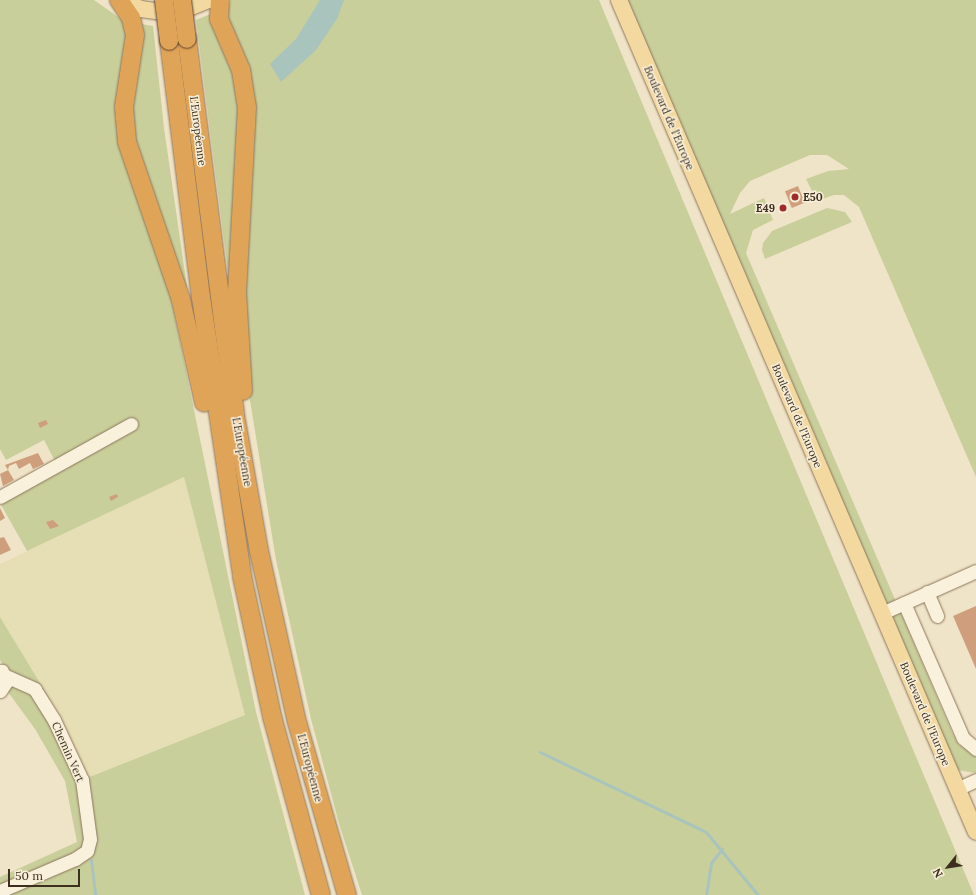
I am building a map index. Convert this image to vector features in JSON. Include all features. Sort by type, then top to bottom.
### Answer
[{"type":"highway","points":[[120,0],[131,18],[135,35],[124,107],[127,142],[184,310],[217,476],[242,576]]},
{"type":"highway","name":"L'Européenne","points":[[164,0],[201,297],[242,576],[273,720],[321,895]]},
{"type":"highway","name":"L'Européenne","points":[[182,0],[235,415],[274,620],[307,760],[347,895]]},
{"type":"highway","points":[[220,0],[219,19],[241,70],[246,100],[237,260],[238,322],[244,398],[274,620]]},
{"type":"main road","points":[[120,0],[141,9],[163,12],[186,9],[208,0]]},
{"type":"main road","name":"Boulevard de l'Europe","points":[[619,0],[976,832]]},
{"type":"street","points":[[0,497],[131,424]]},
{"type":"street","points":[[882,613],[976,571]]},
{"type":"street","points":[[927,592],[937,616]]},
{"type":"street","points":[[904,602],[963,738],[976,749]]},
{"type":"street","points":[[0,691],[6,685],[2,670]]},
{"type":"street","name":"Chemin Vert","points":[[0,891],[80,856],[89,847],[90,839],[82,780],[54,720],[35,689],[2,670]]},
{"type":"street","points":[[957,789],[976,780]]},
{"type":"shaded area","points":[[184,477],[246,715],[87,778],[48,696],[0,617],[0,564]]},
{"type":"green space","points":[[0,0],[94,0],[124,21],[153,26],[164,128],[187,287],[170,293],[256,712],[305,895],[0,895],[0,877],[77,842],[65,781],[35,729],[8,692],[11,677],[0,660],[0,617],[48,696],[87,778],[245,715],[184,477],[27,551],[0,503],[58,467],[44,440],[6,460],[0,449]]},
{"type":"green space","points":[[230,0],[599,0],[974,895],[362,895],[340,827],[311,719],[276,560],[246,376],[242,263],[253,115],[230,34],[227,13]]},
{"type":"green space","points":[[625,0],[976,0],[976,477],[859,207],[844,195],[834,195],[820,200],[815,197],[806,179],[828,171],[849,169],[827,155],[810,155],[750,181],[740,193],[730,214],[764,198],[773,220],[753,230],[746,253],[952,732],[959,745],[976,755],[976,773],[957,770]]},
{"type":"green space","points":[[213,13],[242,102],[232,303],[196,20]]},
{"type":"green space","points":[[827,208],[845,212],[852,222],[765,259],[762,250],[763,243],[772,231]]},
{"type":"water","points":[[320,0],[344,0],[337,19],[316,50],[281,82],[270,64],[296,39]]},
{"type":"building","name":"E50","points":[[798,186],[805,203],[792,208],[785,191]]},
{"type":"building","name":"E49","points":[[783,203],[786,211],[783,212],[780,204]]},
{"type":"building","points":[[46,420],[48,424],[40,428],[38,423]]},
{"type":"building","points":[[38,453],[44,464],[33,469],[30,463],[19,469],[16,463],[9,466],[8,470],[5,465]]},
{"type":"building","points":[[8,470],[14,480],[3,486],[0,474]]},
{"type":"building","points":[[117,494],[118,497],[111,501],[109,497]]},
{"type":"building","points":[[0,508],[5,518],[0,521]]},
{"type":"building","points":[[53,520],[59,526],[50,529],[46,522]]},
{"type":"building","points":[[4,537],[11,550],[0,555],[0,538]]},
{"type":"building","points":[[976,606],[976,669],[953,616]]},
{"type":"waterway","points":[[540,752],[706,832],[758,895]]},
{"type":"waterway","points":[[706,895],[711,863],[722,849]]},
{"type":"waterway","points":[[91,860],[95,895]]},
{"type":"place","name":"E50","points":[[795,197]]},
{"type":"place","name":"E49","points":[[783,208]]}]
